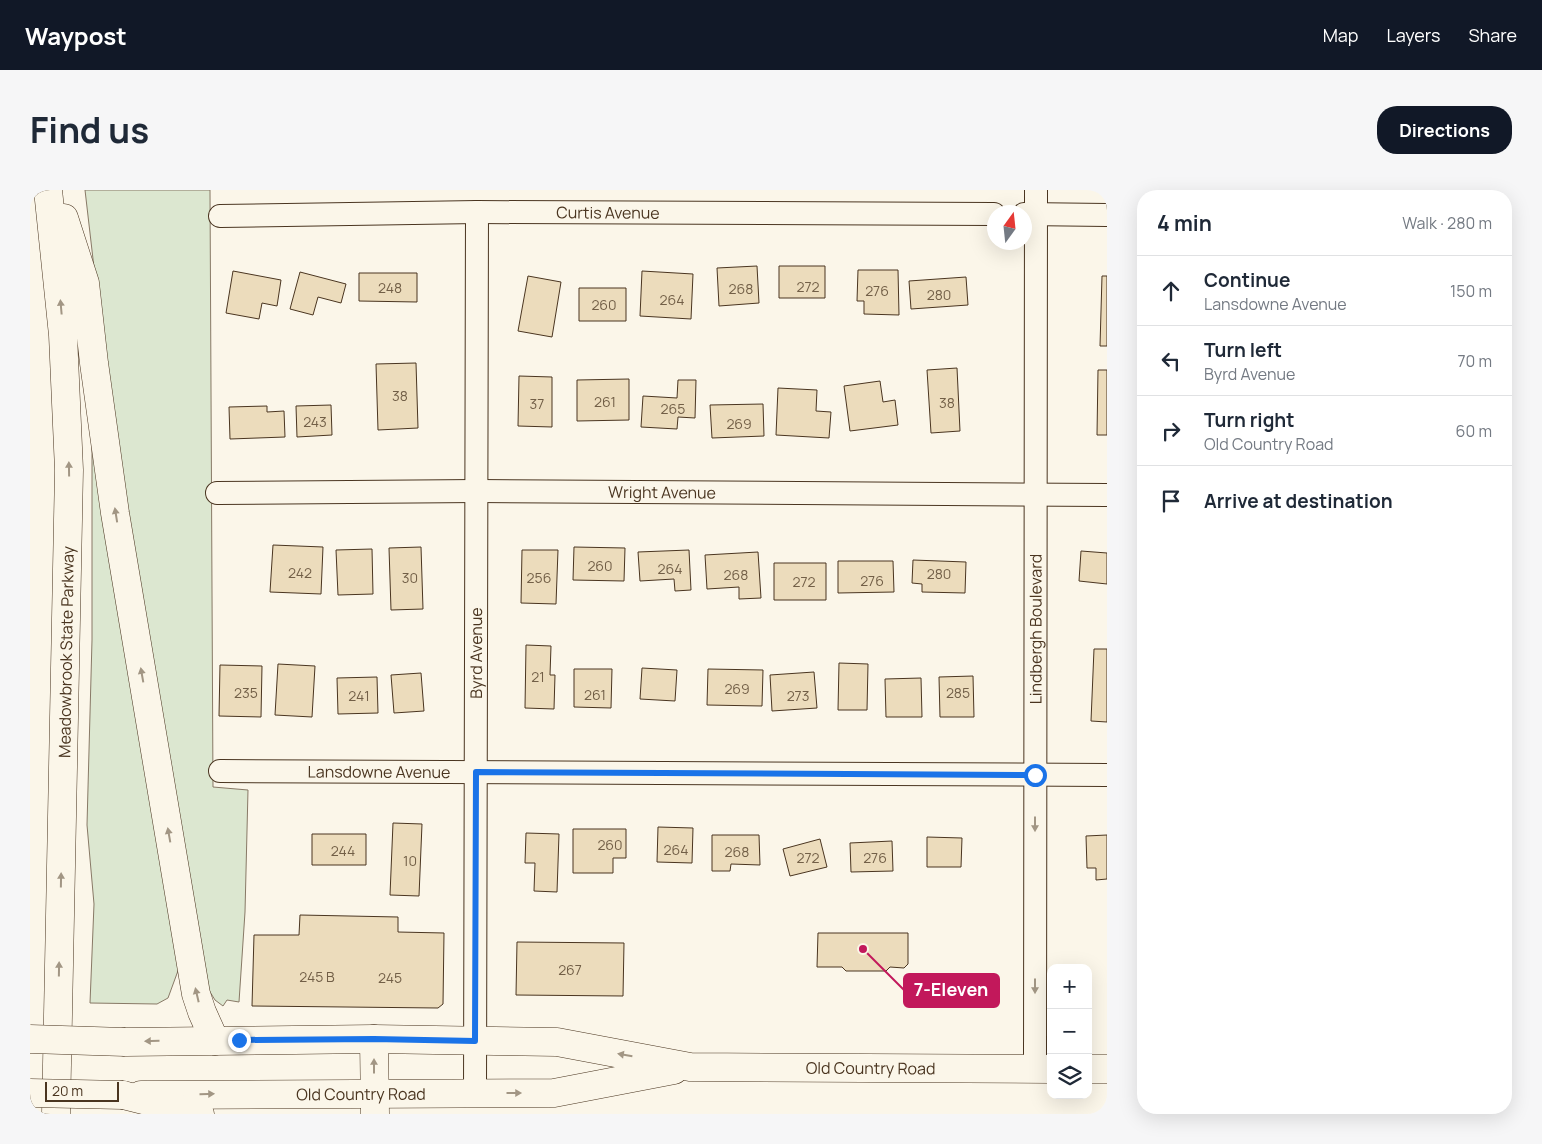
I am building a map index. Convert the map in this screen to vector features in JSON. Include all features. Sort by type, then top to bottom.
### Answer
[{"type":"main road","name":"Meadowbrook State Parkway","points":[[48,190],[62,317],[69,470],[56,1114]]},
{"type":"main road","points":[[55,190],[85,283],[115,513],[194,983],[198,1003],[214,1041]]},
{"type":"main road","name":"Old Country Road","points":[[30,1039],[124,1042],[374,1039],[557,1042],[690,1067],[1043,1068]]},
{"type":"main road","points":[[374,1039],[375,1103]]},
{"type":"main road","name":"Old Country Road","points":[[30,1094],[375,1103],[475,1093],[554,1093],[690,1067]]},
{"type":"main road","points":[[1092,1068],[1107,1068]]},
{"type":"main road","points":[[123,1095],[200,1114]]},
{"type":"street","name":"Lindbergh Boulevard","points":[[1032,206],[1036,190]]},
{"type":"street","name":"Curtis Avenue","points":[[220,216],[477,212],[987,214]]},
{"type":"street","name":"Byrd Avenue","points":[[475,1093],[477,212]]},
{"type":"street","points":[[1032,214],[1107,215]]},
{"type":"street","name":"Lindbergh Boulevard","points":[[1031,250],[1036,494],[1035,775],[1043,1068]]},
{"type":"street","name":"Wright Avenue","points":[[217,493],[477,491],[1107,495]]},
{"type":"street","name":"Lansdowne Avenue","points":[[220,771],[1107,775]]},
{"type":"green space","points":[[85,190],[210,190],[213,787],[248,790],[245,912],[239,1002],[227,1000],[223,1006],[215,1000],[207,987],[140,592],[106,371]]},
{"type":"green space","points":[[92,410],[179,968],[168,998],[157,1004],[90,1003],[94,904],[87,825],[92,640]]},
{"type":"building","points":[[757,266],[759,303],[719,306],[717,268]]},
{"type":"building","points":[[779,266],[825,266],[825,298],[779,298]]},
{"type":"building","points":[[858,270],[898,270],[899,315],[864,314],[864,301],[857,301]]},
{"type":"building","points":[[233,271],[281,280],[277,306],[262,303],[259,319],[226,313]]},
{"type":"building","points":[[642,271],[693,274],[691,319],[640,316]]},
{"type":"building","points":[[300,272],[346,284],[341,303],[318,297],[313,315],[290,309]]},
{"type":"building","points":[[359,273],[417,273],[417,302],[359,301]]},
{"type":"building","points":[[528,276],[561,282],[552,337],[518,331]]},
{"type":"building","points":[[1102,276],[1107,276],[1107,346],[1100,346]]},
{"type":"building","points":[[966,277],[968,305],[911,309],[909,281]]},
{"type":"building","points":[[579,288],[626,288],[626,321],[579,321]]},
{"type":"building","points":[[416,363],[418,428],[378,430],[376,364]]},
{"type":"building","points":[[957,368],[960,431],[931,433],[927,370]]},
{"type":"building","points":[[1098,370],[1107,370],[1107,435],[1097,435]]},
{"type":"building","points":[[519,376],[552,377],[552,427],[518,426]]},
{"type":"building","points":[[629,379],[629,420],[577,421],[577,380]]},
{"type":"building","points":[[678,380],[696,380],[695,418],[678,417],[677,429],[641,427],[643,396],[677,398]]},
{"type":"building","points":[[880,381],[883,402],[895,400],[898,425],[850,431],[844,386]]},
{"type":"building","points":[[778,388],[817,390],[816,411],[831,412],[829,438],[776,435]]},
{"type":"building","points":[[763,404],[764,436],[712,438],[710,405]]},
{"type":"building","points":[[331,405],[332,435],[297,437],[296,406]]},
{"type":"building","points":[[267,406],[267,412],[284,411],[285,437],[230,439],[229,407]]},
{"type":"building","points":[[273,545],[323,547],[321,594],[270,592]]},
{"type":"building","points":[[421,547],[423,609],[391,610],[389,548]]},
{"type":"building","points":[[574,547],[625,548],[624,581],[573,580]]},
{"type":"building","points":[[372,549],[373,594],[338,595],[336,550]]},
{"type":"building","points":[[522,550],[558,550],[556,604],[521,603]]},
{"type":"building","points":[[689,550],[691,590],[675,591],[674,579],[640,581],[638,552]]},
{"type":"building","points":[[1081,551],[1107,553],[1107,584],[1079,581]]},
{"type":"building","points":[[758,552],[761,598],[739,599],[739,587],[707,589],[705,555]]},
{"type":"building","points":[[913,560],[966,562],[965,593],[922,592],[922,584],[912,583]]},
{"type":"building","points":[[838,561],[893,561],[894,592],[838,593]]},
{"type":"building","points":[[774,563],[826,563],[826,600],[774,600]]},
{"type":"building","points":[[526,645],[551,646],[550,675],[555,675],[554,709],[525,708]]},
{"type":"building","points":[[1094,649],[1107,649],[1107,722],[1091,721]]},
{"type":"building","points":[[839,663],[868,664],[867,710],[838,710]]},
{"type":"building","points":[[278,664],[315,666],[312,717],[275,715]]},
{"type":"building","points":[[220,665],[262,666],[261,717],[219,716]]},
{"type":"building","points":[[642,668],[677,670],[675,701],[640,699]]},
{"type":"building","points":[[574,669],[612,669],[611,708],[574,707]]},
{"type":"building","points":[[708,669],[763,670],[762,706],[707,705]]},
{"type":"building","points":[[814,672],[817,708],[772,711],[770,675]]},
{"type":"building","points":[[421,673],[424,711],[394,713],[391,675]]},
{"type":"building","points":[[973,676],[974,717],[940,717],[939,677]]},
{"type":"building","points":[[377,677],[378,713],[338,714],[337,678]]},
{"type":"building","points":[[921,678],[922,717],[886,717],[885,679]]},
{"type":"building","points":[[393,823],[422,824],[419,896],[390,895]]},
{"type":"building","points":[[658,827],[693,828],[692,863],[657,862]]},
{"type":"building","points":[[573,829],[626,829],[626,858],[613,858],[613,873],[573,873]]},
{"type":"building","points":[[526,833],[559,834],[557,892],[534,891],[535,863],[525,863]]},
{"type":"building","points":[[312,834],[366,834],[366,865],[312,865]]},
{"type":"building","points":[[712,835],[759,835],[760,865],[731,864],[730,871],[712,871]]},
{"type":"building","points":[[1107,835],[1107,879],[1096,880],[1096,868],[1087,868],[1086,836]]},
{"type":"building","points":[[927,837],[962,838],[961,867],[927,867]]},
{"type":"building","points":[[820,839],[827,867],[790,876],[783,849]]},
{"type":"building","points":[[892,841],[893,871],[851,872],[850,843]]},
{"type":"building","points":[[300,915],[398,917],[398,932],[444,933],[443,1004],[438,1008],[252,1006],[254,935],[299,935]]},
{"type":"building","points":[[818,933],[908,933],[908,964],[904,968],[890,967],[886,971],[846,971],[842,967],[817,967]]},
{"type":"building","points":[[517,942],[624,943],[623,996],[516,995]]},
{"type":"place","name":"7-Eleven","points":[[863,949]]},
{"type":"route","points":[[239,1040],[374,1039],[475,1041],[476,772],[1035,775]]}]
